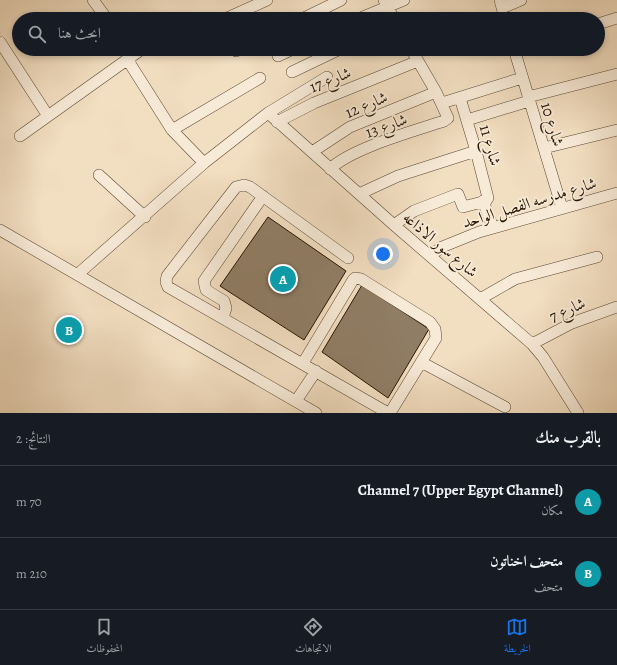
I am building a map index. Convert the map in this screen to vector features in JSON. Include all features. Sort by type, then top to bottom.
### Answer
[{"type":"street","points":[[93,0],[102,12]]},
{"type":"street","points":[[240,12],[267,0]]},
{"type":"street","points":[[316,12],[341,0]]},
{"type":"street","points":[[370,12],[385,3],[404,0]]},
{"type":"street","points":[[502,9],[521,0]]},
{"type":"street","points":[[385,3],[390,12]]},
{"type":"street","points":[[605,22],[617,18]]},
{"type":"street","points":[[0,42],[48,116]]},
{"type":"street","points":[[20,136],[128,56]]},
{"type":"street","points":[[134,56],[172,130],[204,163]]},
{"type":"street","points":[[292,72],[325,56]]},
{"type":"street","points":[[415,56],[444,108],[460,98],[522,78]]},
{"type":"street","name":"شارع 10","points":[[516,56],[562,208]]},
{"type":"street","name":"شارع 17","points":[[277,122],[314,103],[418,61]]},
{"type":"street","points":[[467,120],[529,99],[617,74]]},
{"type":"street","points":[[78,274],[145,217],[204,163],[268,112],[327,77]]},
{"type":"street","points":[[172,130],[260,78]]},
{"type":"street","name":"شارع 12","points":[[312,152],[350,127],[436,92]]},
{"type":"street","name":"شارع 11","points":[[460,98],[488,196],[484,201],[493,228]]},
{"type":"street","name":"شارع 13","points":[[330,169],[340,161],[373,146],[444,121],[448,118],[444,108]]},
{"type":"street","name":"شارع سور الاذاعه","points":[[268,112],[277,122],[330,169],[532,344],[543,357],[578,413]]},
{"type":"street","points":[[544,148],[617,130]]},
{"type":"street","points":[[359,194],[398,176],[476,151]]},
{"type":"street","points":[[99,175],[145,217]]},
{"type":"street","points":[[303,363],[355,278],[361,279],[433,325],[436,338],[389,413],[168,287],[166,278],[236,187],[247,186],[263,196],[348,258]]},
{"type":"street","name":"شارع مدرسه الفصل الواحد","points":[[430,255],[458,240],[493,228],[617,193]]},
{"type":"street","points":[[394,225],[414,211],[458,194],[463,207],[484,201]]},
{"type":"street","points":[[223,318],[226,308],[224,301],[206,290],[204,281],[263,196]]},
{"type":"street","points":[[0,230],[316,413]]},
{"type":"street","points":[[480,299],[515,279],[597,257]]},
{"type":"street","name":"شارع 7","points":[[532,344],[572,323],[617,307]]},
{"type":"street","points":[[421,362],[505,407]]},
{"type":"street","points":[[296,401],[316,371]]},
{"type":"building","points":[[268,217],[346,271],[304,340],[220,286]]},
{"type":"building","points":[[362,285],[429,329],[388,398],[322,352]]},
{"type":"place","name":"Channel 7 (Upper Egypt Channel)","points":[[283,279]]},
{"type":"place","name":"متحف اخناتون","points":[[69,330]]}]
